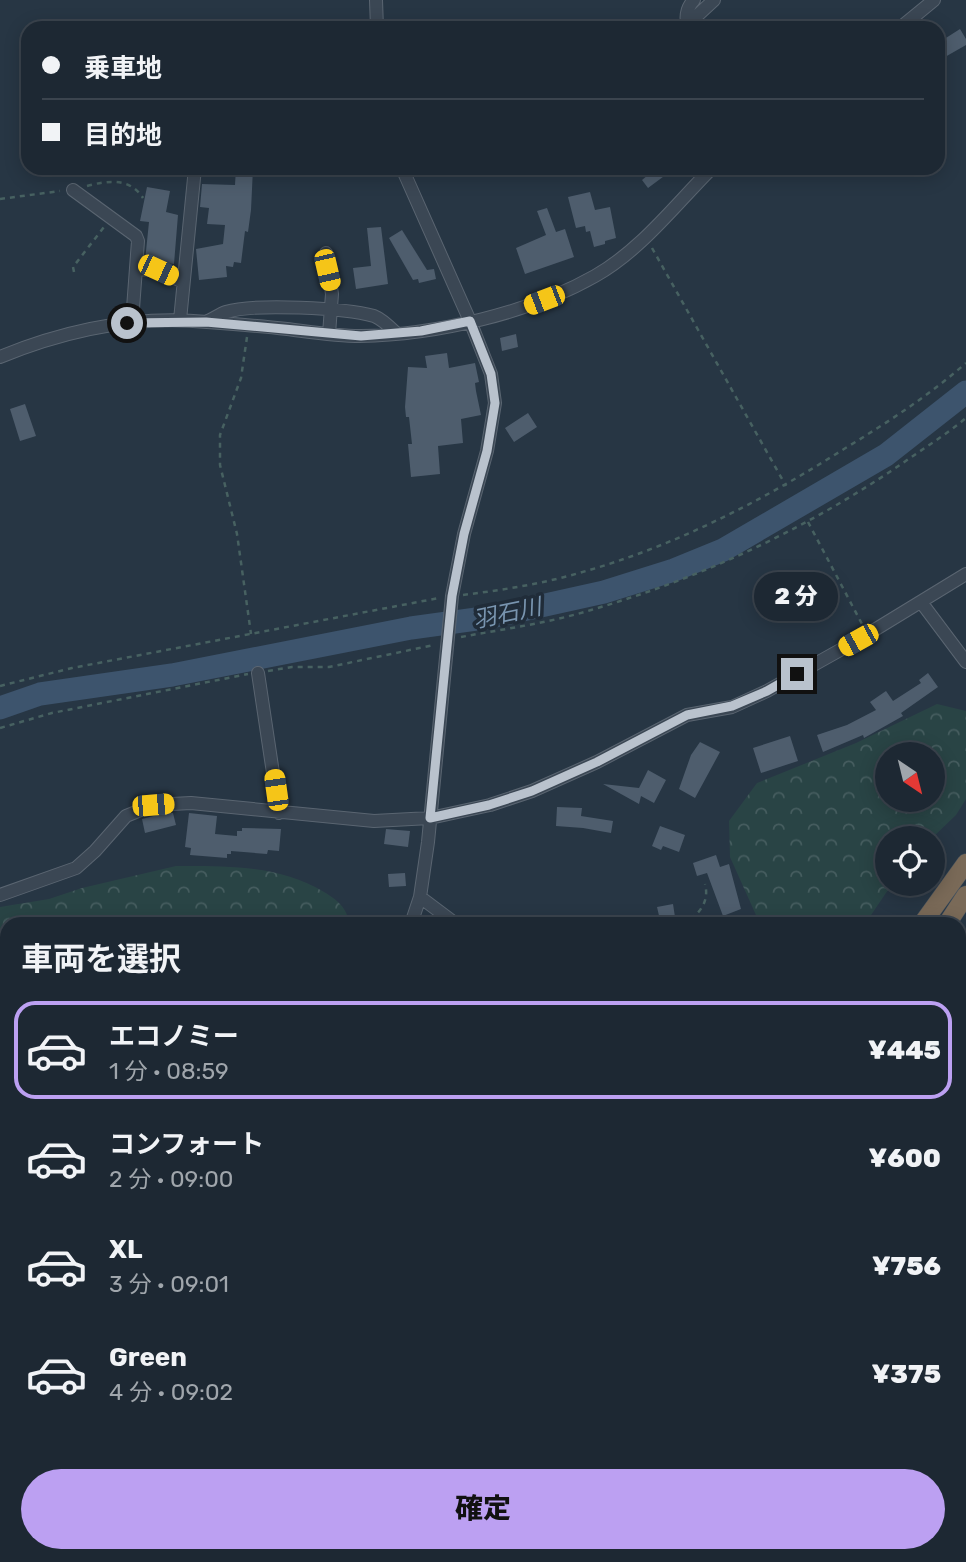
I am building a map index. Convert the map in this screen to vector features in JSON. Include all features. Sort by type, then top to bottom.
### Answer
[{"type":"highway","points":[[927,917],[966,863]]},
{"type":"highway","points":[[952,917],[966,895]]},
{"type":"street","points":[[376,0],[377,21]]},
{"type":"street","points":[[688,21],[688,5],[694,0]]},
{"type":"street","points":[[693,21],[714,0]]},
{"type":"street","points":[[907,21],[925,3]]},
{"type":"street","points":[[180,320],[194,175]]},
{"type":"street","points":[[405,175],[491,374],[495,403],[487,451],[464,534],[452,598],[430,818],[420,897],[413,917]]},
{"type":"street","points":[[0,357],[74,332],[132,322],[180,320],[361,336],[421,331],[493,316],[557,295],[597,274],[645,236],[705,175]]},
{"type":"street","points":[[73,190],[136,236],[138,241],[132,322]]},
{"type":"street","points":[[326,253],[332,294],[329,334]]},
{"type":"street","points":[[136,269],[158,270],[183,282]]},
{"type":"street","points":[[206,322],[226,312],[247,309],[331,310],[377,317],[396,333]]},
{"type":"street","points":[[0,895],[76,868],[126,816],[153,805],[191,803],[374,821],[430,818],[489,805],[532,791],[597,762],[687,715],[732,706],[767,691],[966,575]]},
{"type":"street","points":[[921,602],[966,663]]},
{"type":"street","points":[[258,673],[279,813]]},
{"type":"street","points":[[420,897],[447,917]]},
{"type":"path","points":[[74,272],[73,267],[111,218]]},
{"type":"path","points":[[645,236],[786,486]]},
{"type":"path","points":[[249,327],[241,378],[220,435],[220,465],[237,534],[251,635]]},
{"type":"path","points":[[0,686],[72,668],[579,573],[670,541],[786,486],[893,420],[926,397],[966,363]]},
{"type":"path","points":[[0,728],[52,713],[240,675],[292,667],[329,667],[541,622],[630,598],[725,562],[808,522],[887,475],[966,418]]},
{"type":"path","points":[[808,522],[868,634]]},
{"type":"path","points":[[693,917],[700,913],[705,897],[705,884]]},
{"type":"green space","points":[[937,704],[966,711],[966,799],[956,815],[945,826],[875,826],[875,896],[884,896],[870,917],[757,917],[730,857],[729,821],[757,783],[856,743]]},
{"type":"green space","points":[[176,866],[252,869],[307,883],[333,898],[348,917],[0,917],[0,907],[49,899],[82,888]]},
{"type":"building","points":[[960,29],[966,39],[966,45],[945,57],[945,39]]},
{"type":"building","points":[[236,175],[253,175],[251,210],[241,263],[234,262],[233,267],[226,266],[227,277],[199,280],[196,249],[223,244],[225,225],[207,224],[209,208],[200,207],[202,184],[235,185]]},
{"type":"building","points":[[648,175],[666,175],[648,188],[642,180]]},
{"type":"building","points":[[147,187],[170,191],[166,212],[178,215],[174,264],[145,261],[149,222],[140,221]]},
{"type":"building","points":[[590,192],[595,210],[610,207],[616,238],[594,247],[590,231],[586,232],[585,226],[576,228],[568,197]]},
{"type":"building","points":[[547,208],[556,232],[565,229],[574,257],[525,274],[516,248],[546,235],[537,211]]},
{"type":"building","points":[[381,227],[388,284],[356,289],[353,268],[371,266],[367,228]]},
{"type":"building","points":[[402,230],[427,270],[434,269],[436,279],[419,283],[418,279],[413,280],[389,238]]},
{"type":"building","points":[[516,334],[518,347],[502,351],[500,338]]},
{"type":"building","points":[[447,353],[449,368],[475,363],[479,382],[475,383],[481,415],[461,419],[463,443],[438,446],[440,474],[411,477],[408,444],[412,444],[405,407],[408,367],[427,368],[425,356]]},
{"type":"building","points":[[25,404],[36,436],[20,441],[10,409]]},
{"type":"building","points":[[528,413],[537,427],[514,442],[505,428]]},
{"type":"building","points":[[928,673],[938,687],[901,713],[903,716],[864,738],[863,735],[823,752],[817,735],[847,725],[876,710],[870,702],[886,691],[893,701],[921,683],[919,680]]},
{"type":"building","points":[[790,736],[798,761],[761,773],[753,748]]},
{"type":"building","points":[[700,742],[720,752],[695,798],[679,789],[691,755]]},
{"type":"building","points":[[648,770],[666,780],[654,803],[641,796],[639,804],[603,784],[639,788]]},
{"type":"building","points":[[557,807],[582,808],[581,816],[613,821],[611,833],[556,826]]},
{"type":"building","points":[[173,813],[176,825],[145,833],[142,819]]},
{"type":"building","points":[[189,813],[217,816],[215,834],[237,836],[237,831],[242,831],[242,828],[281,829],[279,851],[268,850],[267,854],[231,851],[227,858],[190,855],[191,848],[185,847]]},
{"type":"building","points":[[660,826],[685,835],[679,852],[663,846],[661,850],[652,846]]},
{"type":"building","points":[[386,829],[410,831],[408,847],[384,844]]},
{"type":"building","points":[[716,855],[720,867],[729,864],[741,909],[723,916],[707,873],[697,876],[693,863]]},
{"type":"building","points":[[405,873],[406,886],[389,887],[388,874]]},
{"type":"building","points":[[673,904],[675,917],[659,917],[657,907]]},
{"type":"waterway","name":"羽石川","points":[[0,708],[40,694],[172,675],[411,628],[491,617],[604,592],[674,570],[723,550],[886,455],[966,392]]},
{"type":"route","points":[[127,323],[180,320],[361,336],[421,331],[470,321],[491,374],[495,403],[487,451],[464,534],[452,596],[430,818],[489,805],[532,791],[638,742],[687,715],[732,706],[797,674]]}]
